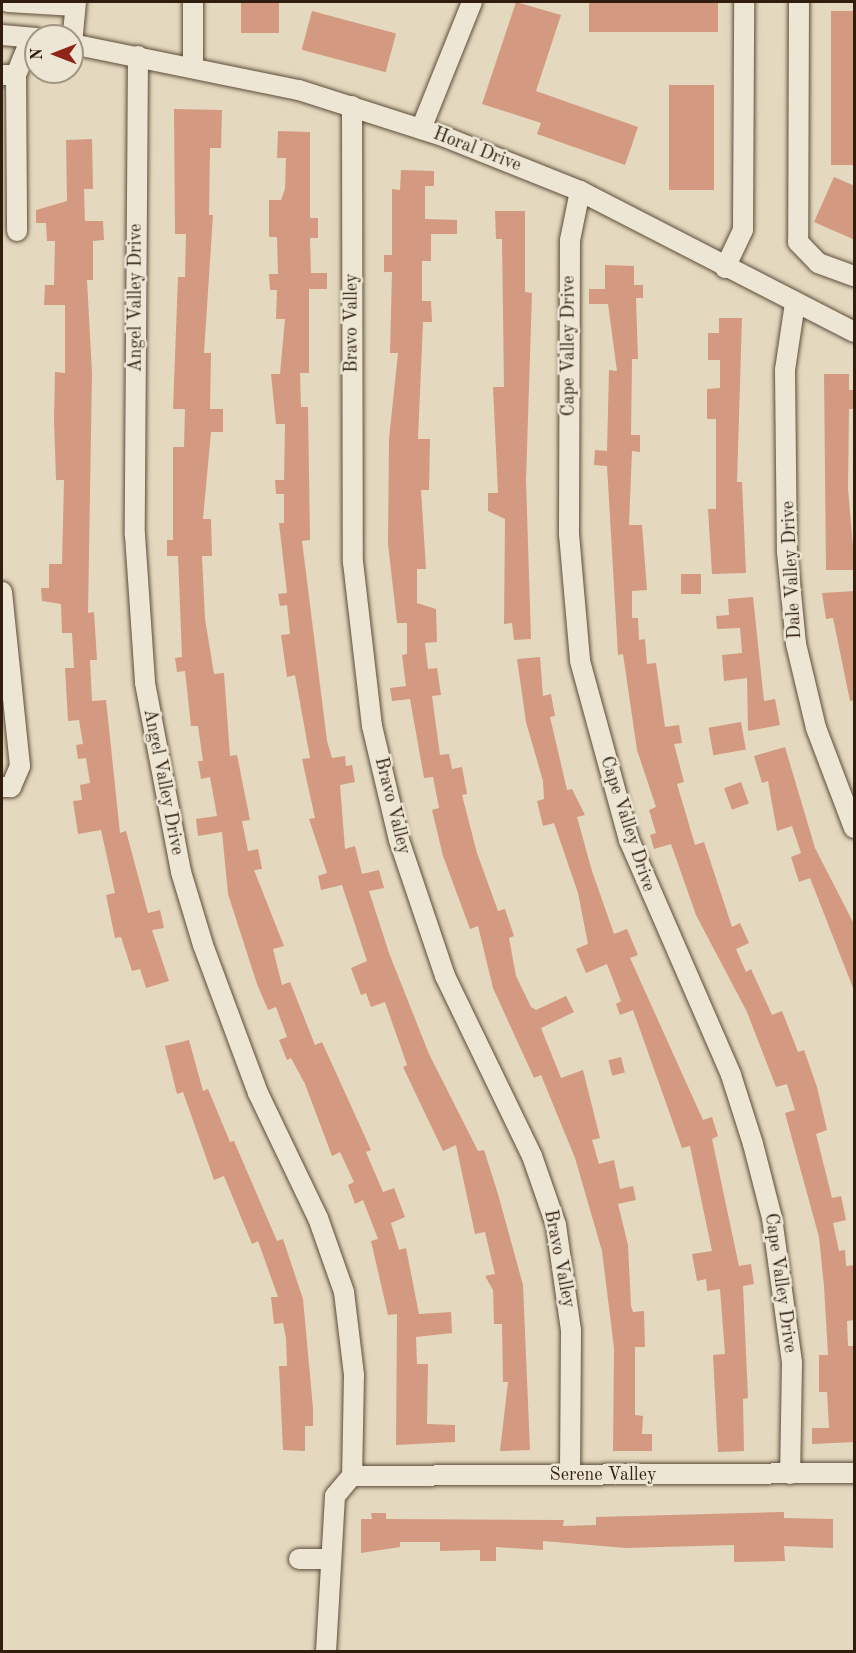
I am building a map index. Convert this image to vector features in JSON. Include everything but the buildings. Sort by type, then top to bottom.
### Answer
[{"type":"street","points":[[10,2],[75,4],[74,24]]},
{"type":"street","points":[[193,2],[193,67]]},
{"type":"street","points":[[421,129],[472,2]]},
{"type":"street","points":[[725,268],[742,230],[744,2]]},
{"type":"street","points":[[799,2],[798,242],[818,262],[855,276]]},
{"type":"street","points":[[2,35],[24,37]]},
{"type":"street","name":"Horal Drive","points":[[84,46],[193,67],[352,106],[421,129],[580,191],[725,268],[855,332]]},
{"type":"street","points":[[17,231],[9,75],[24,52]]},
{"type":"street","name":"Angel Valley Drive","points":[[138,56],[135,535],[145,683],[181,872],[203,945],[258,1093],[318,1218],[344,1292],[354,1375],[352,1476]]},
{"type":"street","name":"Bravo Valley","points":[[352,106],[353,541],[368,703],[399,840],[445,976],[532,1156],[556,1225],[571,1330],[570,1475]]},
{"type":"street","name":"Cape Valley Drive","points":[[580,191],[570,240],[569,534],[580,661],[628,840],[731,1075],[753,1144],[772,1218],[792,1363],[790,1474]]},
{"type":"street","name":"Dale Valley Drive","points":[[795,303],[785,370],[787,552],[796,644],[816,728],[855,828]]},
{"type":"street","points":[[2,592],[20,766],[11,788],[2,787]]},
{"type":"street","name":"Serene Valley","points":[[352,1476],[855,1473]]},
{"type":"street","points":[[326,1652],[335,1496],[352,1476]]},
{"type":"street","points":[[299,1559],[330,1559]]}]
